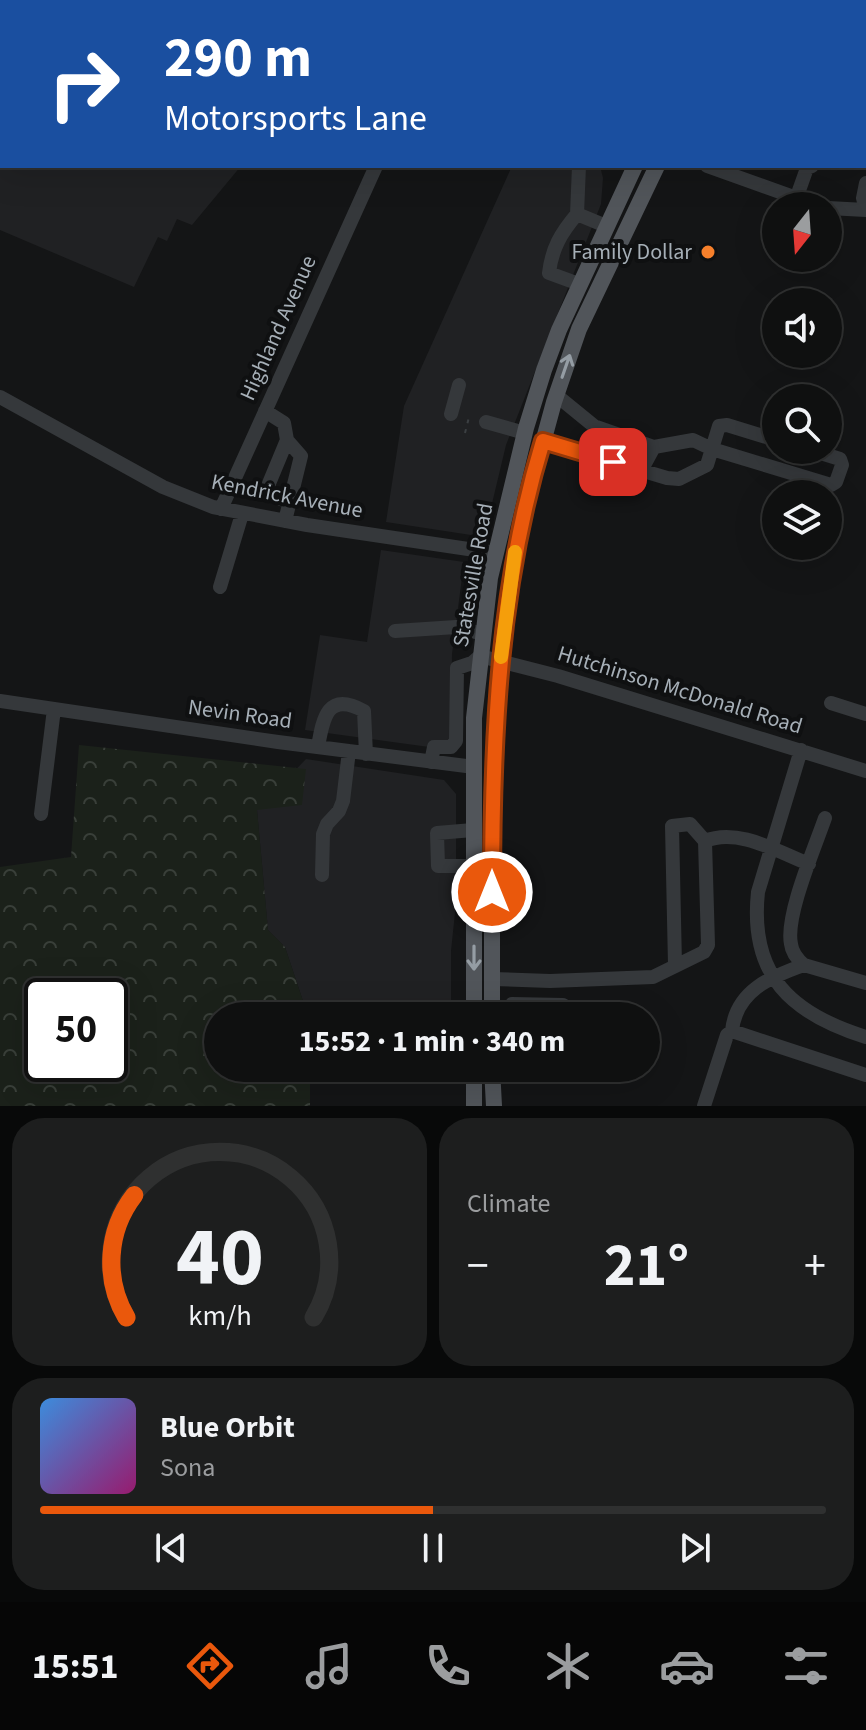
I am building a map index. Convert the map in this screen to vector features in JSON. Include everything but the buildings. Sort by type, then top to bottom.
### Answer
[{"type":"main road","name":"Statesville Road","points":[[474,1002],[474,725],[480,656],[495,553],[525,433],[559,330],[634,168]]},
{"type":"main road","name":"Statesville Road","points":[[497,1002],[492,979],[492,788],[496,702],[518,534],[556,395],[579,329],[656,168]]},
{"type":"main road","points":[[474,1082],[474,1106]]},
{"type":"main road","points":[[493,1082],[494,1106]]},
{"type":"street","name":"Highland Avenue","points":[[221,509],[375,168]]},
{"type":"street","points":[[579,168],[577,214],[561,232],[551,252],[549,273],[579,284]]},
{"type":"street","points":[[712,168],[777,192]]},
{"type":"street","points":[[798,192],[807,168]]},
{"type":"street","points":[[842,209],[866,210],[863,198],[866,183]]},
{"type":"street","points":[[577,214],[606,226]]},
{"type":"street","points":[[451,414],[459,385]]},
{"type":"street","points":[[556,395],[594,426],[654,447],[693,440],[712,449],[831,485],[836,482],[842,464]]},
{"type":"street","name":"Kendrick Avenue","points":[[0,397],[163,487],[221,509],[495,553]]},
{"type":"street","points":[[265,411],[284,423],[287,440],[301,456],[285,521]]},
{"type":"street","points":[[486,422],[525,433]]},
{"type":"street","points":[[543,441],[641,471],[679,479],[707,465],[719,426],[727,425],[762,436]]},
{"type":"street","points":[[287,440],[265,493],[289,502]]},
{"type":"street","points":[[641,471],[654,447]]},
{"type":"street","points":[[220,587],[242,514]]},
{"type":"street","points":[[395,631],[456,627],[483,634]]},
{"type":"street","points":[[431,762],[434,747],[454,745],[457,738],[457,668],[472,663],[480,656]]},
{"type":"street","name":"Hutchinson McDonald Road","points":[[480,656],[866,771]]},
{"type":"street","name":"Nevin Road","points":[[0,701],[474,767]]},
{"type":"street","points":[[831,703],[866,714]]},
{"type":"street","points":[[318,747],[322,722],[331,707],[353,705],[364,711],[366,754]]},
{"type":"street","points":[[41,814],[54,709]]},
{"type":"street","points":[[457,725],[474,725]]},
{"type":"street","points":[[801,750],[758,892],[759,938],[774,976],[792,1000],[813,1016],[866,1037]]},
{"type":"street","points":[[322,875],[323,834],[343,801],[349,751]]},
{"type":"street","points":[[825,818],[791,919],[791,945],[796,958],[804,965],[866,983]]},
{"type":"street","points":[[492,979],[550,981],[653,977],[704,952],[708,945],[705,841],[690,824],[672,826],[675,965]]},
{"type":"street","points":[[473,830],[437,833],[438,866],[473,866]]},
{"type":"street","points":[[705,841],[720,835],[737,837],[809,864]]},
{"type":"street","points":[[704,1106],[724,1043],[732,1031],[733,1018],[744,997],[774,976],[804,965]]},
{"type":"street","points":[[732,1031],[866,1075]]},
{"type":"path","points":[[465,433],[469,417]]},
{"type":"shaded area","points":[[0,168],[239,168],[192,225],[177,219],[167,241],[158,237],[134,287],[0,230]]},
{"type":"shaded area","points":[[511,168],[600,168],[601,204],[506,445],[484,537],[386,522],[404,406]]},
{"type":"shaded area","points":[[381,550],[464,562],[452,654],[451,750],[305,730],[320,635],[367,642]]},
{"type":"shaded area","points":[[306,759],[444,780],[456,794],[456,903],[451,951],[451,1002],[303,1002],[285,947],[268,930],[257,810]]},
{"type":"green space","points":[[79,745],[306,769],[302,805],[257,810],[268,930],[285,947],[303,1002],[204,1002],[204,1082],[310,1082],[310,1106],[0,1106],[0,867],[71,857]]},
{"type":"slow traffic","points":[[501,657],[515,552]]},
{"type":"place","name":"Family Dollar","points":[[708,252]]},
{"type":"route","points":[[492,892],[496,702],[512,570],[533,474],[543,441],[613,462]]}]
